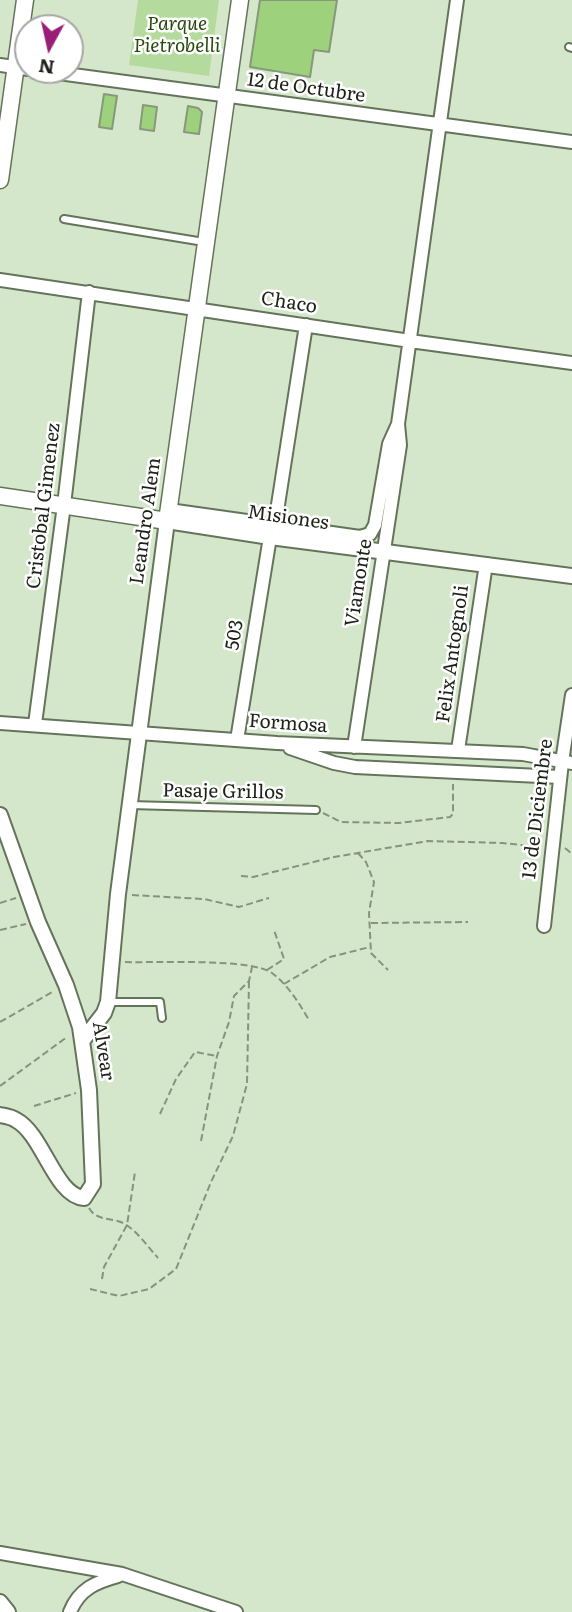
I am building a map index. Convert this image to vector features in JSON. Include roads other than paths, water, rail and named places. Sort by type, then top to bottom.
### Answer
[{"type":"main road","name":"Leandro Alem","points":[[168,515],[240,0]]},
{"type":"main road","points":[[0,180],[14,75]]},
{"type":"main road","name":"Misiones","points":[[0,496],[168,515]]},
{"type":"street","points":[[440,125],[457,0]]},
{"type":"street","name":"12 de Octubre","points":[[84,77],[572,142]]},
{"type":"street","name":"Viamonte","points":[[354,747],[400,445],[398,424],[440,125]]},
{"type":"street","name":"Chaco","points":[[0,280],[572,363]]},
{"type":"street","name":"Cristobal Gimenez","points":[[35,724],[89,292]]},
{"type":"street","name":"503","points":[[237,740],[306,326]]},
{"type":"street","name":"Viamonte","points":[[370,534],[375,525],[389,444],[398,424]]},
{"type":"street","name":"Misiones","points":[[168,515],[383,551],[572,576]]},
{"type":"street","name":"Leandro Alem","points":[[81,1033],[104,1013],[108,1002],[118,894],[168,515]]},
{"type":"street","name":"Misiones","points":[[273,531],[360,537],[370,534]]},
{"type":"street","name":"Felix Antognoli","points":[[458,750],[485,564]]},
{"type":"street","name":"13 de Diciembre","points":[[544,926],[560,777],[567,762],[572,695]]},
{"type":"street","name":"Formosa","points":[[0,723],[277,743],[523,754],[567,762]]},
{"type":"street","points":[[277,743],[334,764],[560,777]]},
{"type":"street","name":"Alvear","points":[[0,816],[38,922],[66,985],[81,1033],[89,1090],[93,1184],[84,1198],[77,1198],[65,1187],[30,1133],[17,1120],[0,1115]]},
{"type":"street","points":[[0,1553],[122,1574],[236,1612]]},
{"type":"street","points":[[70,1612],[74,1601],[94,1583],[122,1574]]},
{"type":"street","points":[[0,1602],[8,1612]]},
{"type":"lane","points":[[64,219],[206,242]]},
{"type":"lane","name":"Pasaje Grillos","points":[[130,805],[316,810]]},
{"type":"lane","points":[[108,1002],[160,1002],[162,1018]]},
{"type":"park label","name":"Parque Pietrobelli","points":[[177,35]]}]
